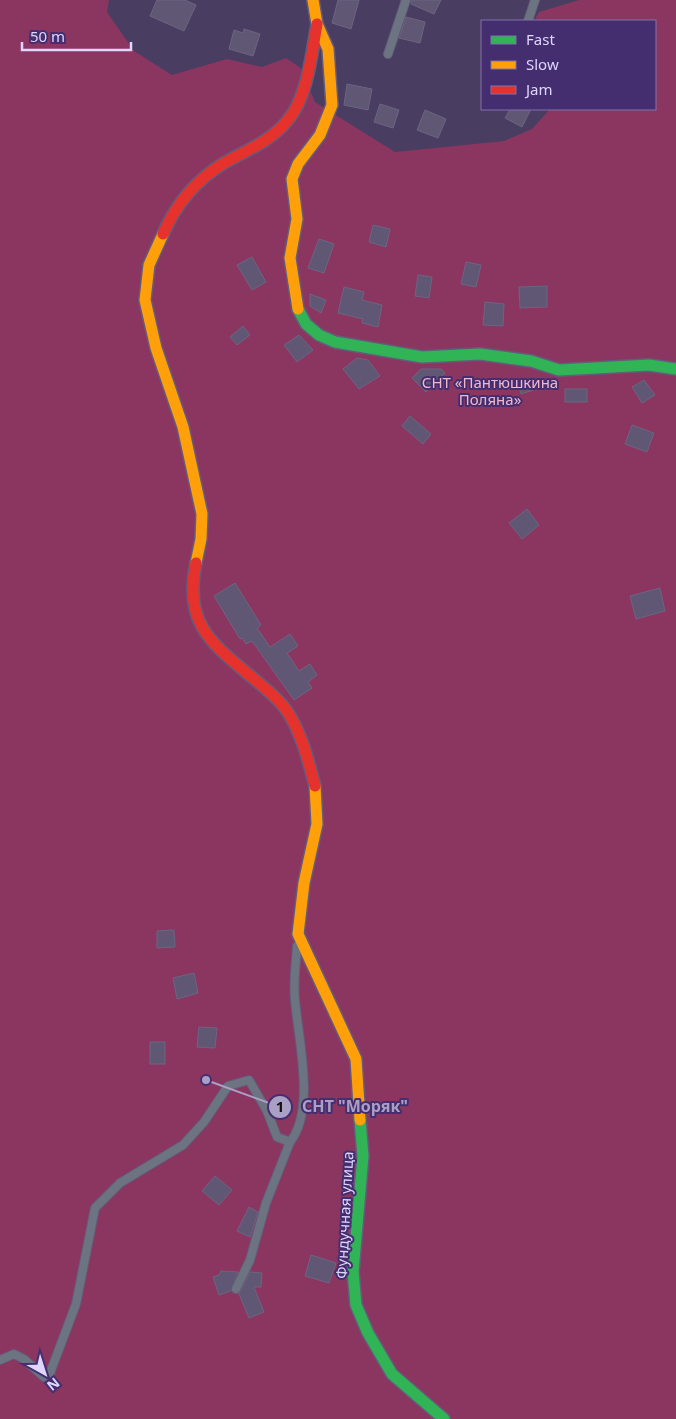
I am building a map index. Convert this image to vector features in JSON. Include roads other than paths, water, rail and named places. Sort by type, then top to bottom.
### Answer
[{"type":"street","points":[[313,0],[317,24],[328,49],[332,105],[320,135],[298,164],[292,179],[297,219],[290,258],[298,312],[306,324],[319,336],[335,342],[422,357],[480,354],[531,361],[559,370],[649,365],[676,369]]},
{"type":"street","points":[[298,934],[304,883],[317,824],[315,786],[305,748],[287,711],[273,695],[211,642],[199,626],[194,596],[195,567],[201,539],[202,514],[183,427],[156,348],[145,300],[149,265],[170,217],[194,185],[223,164],[261,143],[288,120],[305,87],[317,24]]},
{"type":"street","name":"Фундучная улица","points":[[298,934],[356,1058],[363,1156],[353,1272],[356,1305],[368,1333],[392,1374],[444,1419]]},
{"type":"lane","points":[[388,54],[406,0]]},
{"type":"lane","points":[[528,20],[535,0]]},
{"type":"lane","points":[[236,1289],[250,1260],[266,1203],[290,1142],[298,1132],[302,1115],[301,1051],[294,998],[298,934]]},
{"type":"lane","points":[[0,1360],[14,1354],[24,1359],[44,1377],[50,1373],[76,1304],[84,1274],[95,1208],[120,1183],[183,1145],[204,1122],[228,1086],[249,1080],[266,1111],[277,1137],[290,1142]]},
{"type":"place","name":"СНТ \"Моряк\"","points":[[206,1080]]},
{"type":"park label","name":"СНТ «Пантюшкина Поляна»","points":[[490,390]]}]
